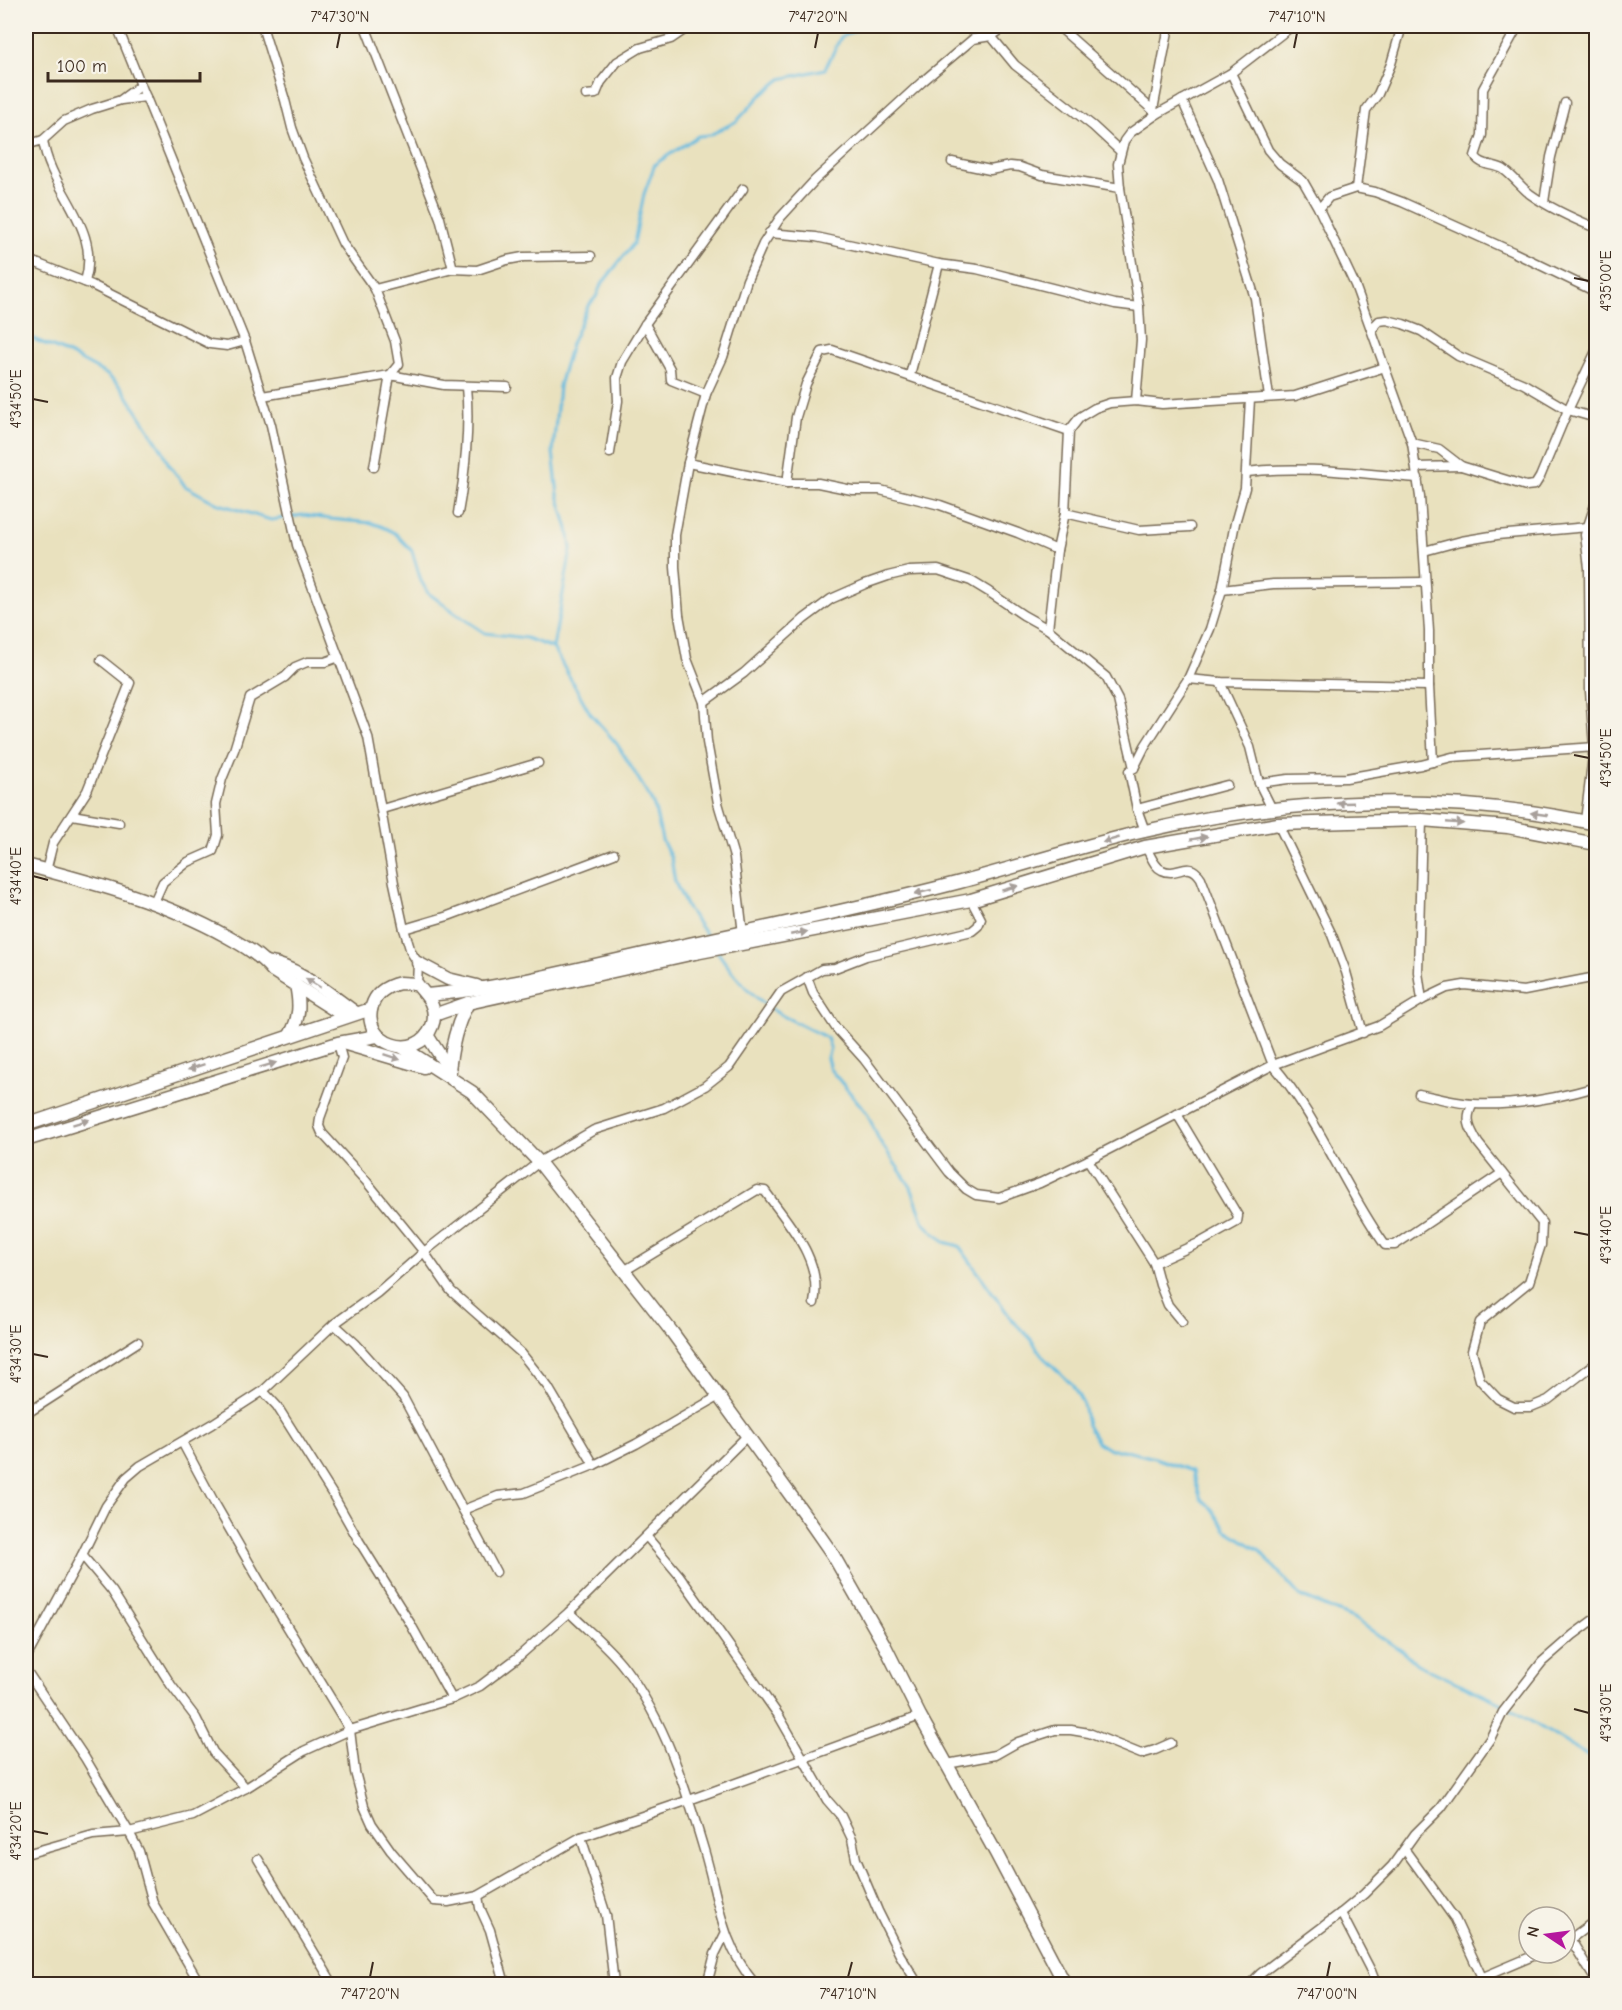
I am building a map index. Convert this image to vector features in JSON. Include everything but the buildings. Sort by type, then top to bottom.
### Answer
[{"type":"main road","points":[[427,995],[494,987],[742,937],[961,882],[1145,831],[1271,807],[1401,801],[1537,813],[1590,823]]},
{"type":"main road","points":[[742,937],[971,900],[1145,847],[1278,824],[1422,820],[1508,827],[1596,844]]},
{"type":"main road","points":[[26,866],[154,902],[211,927],[252,950],[273,971],[350,1015]]},
{"type":"main road","points":[[434,1015],[468,1003],[696,947]]},
{"type":"main road","points":[[266,962],[282,964],[326,991],[350,1015]]},
{"type":"main road","points":[[418,963],[448,979],[494,987]]},
{"type":"main road","points":[[402,1047],[416,1044],[431,1029],[434,1015],[431,1001],[417,984],[400,983],[378,994],[371,1008],[371,1023],[377,1036],[388,1044],[402,1047],[448,1074],[472,1092],[539,1162],[748,1435],[832,1555],[885,1646],[920,1716],[1065,1984]]},
{"type":"main road","points":[[290,1035],[296,1025],[299,1007],[296,985]]},
{"type":"main road","points":[[448,1074],[453,1039],[459,1019],[468,1003]]},
{"type":"main road","points":[[26,1125],[371,1008]]},
{"type":"main road","points":[[427,1035],[448,1074]]},
{"type":"main road","points":[[26,1140],[340,1043],[377,1036]]},
{"type":"main road","points":[[340,1043],[448,1074]]},
{"type":"street","points":[[117,26],[245,341],[271,425],[297,546],[368,737],[404,929],[411,952],[418,963],[417,984]]},
{"type":"street","points":[[262,26],[303,158],[343,244],[375,289],[398,352],[399,364],[390,375],[374,467]]},
{"type":"street","points":[[365,26],[440,218],[453,269]]},
{"type":"street","points":[[586,95],[596,94],[601,82],[617,62],[640,48],[670,39],[690,26]]},
{"type":"street","points":[[742,937],[734,856],[718,803],[707,742],[704,702],[687,659],[679,615],[675,567],[675,535],[688,463],[706,394],[723,357],[747,280],[769,233],[815,180],[922,82],[973,39],[991,36],[1007,26]]},
{"type":"street","points":[[1058,26],[1155,112]]},
{"type":"street","points":[[1155,112],[1169,26]]},
{"type":"street","points":[[1136,401],[1141,340],[1139,307],[1120,188],[1120,151],[1130,132],[1155,112],[1231,73],[1292,26]]},
{"type":"street","points":[[1356,188],[1366,110],[1378,94],[1391,64],[1402,26]]},
{"type":"street","points":[[1518,26],[1483,89],[1482,135],[1475,156],[1481,162],[1505,170],[1530,194],[1568,216],[1596,228]]},
{"type":"street","points":[[991,36],[1015,65],[1055,94],[1120,151]]},
{"type":"street","points":[[1231,73],[1268,150],[1280,164],[1303,181],[1319,209],[1355,285],[1373,330],[1412,443],[1418,478],[1424,551],[1433,762]]},
{"type":"street","points":[[121,100],[141,85]]},
{"type":"street","points":[[26,145],[43,140],[64,121],[92,109],[121,100],[146,96]]},
{"type":"street","points":[[1182,100],[1218,180],[1255,298],[1269,397]]},
{"type":"street","points":[[1544,202],[1551,157],[1565,103]]},
{"type":"street","points":[[43,140],[50,165],[88,244],[89,265],[85,282]]},
{"type":"street","points":[[952,162],[990,170],[1010,166],[1020,167],[1042,175],[1120,188]]},
{"type":"street","points":[[1319,209],[1329,197],[1356,188],[1375,192],[1513,252],[1596,292]]},
{"type":"street","points":[[610,453],[618,401],[617,378],[622,362],[645,324],[743,189]]},
{"type":"street","points":[[769,233],[816,237],[939,264],[977,269],[1115,304],[1139,307]]},
{"type":"street","points":[[375,289],[453,269],[477,270],[523,257],[591,256]]},
{"type":"street","points":[[26,259],[85,282],[210,344],[227,346],[245,341]]},
{"type":"street","points":[[910,375],[939,264]]},
{"type":"street","points":[[1373,330],[1379,321],[1387,320],[1421,331],[1458,356],[1524,384],[1568,410],[1596,418]]},
{"type":"street","points":[[645,324],[670,369],[671,380],[706,394]]},
{"type":"street","points":[[786,483],[796,417],[806,384],[822,352],[832,350],[1069,431]]},
{"type":"street","points":[[1416,467],[1461,466],[1526,486],[1535,485],[1596,351]]},
{"type":"street","points":[[1048,629],[1057,550],[1065,513],[1069,431],[1080,417],[1095,408],[1136,401],[1162,404],[1295,396],[1385,367]]},
{"type":"street","points":[[262,396],[390,375],[444,385],[507,387]]},
{"type":"street","points":[[458,513],[469,412],[466,387]]},
{"type":"street","points":[[1145,831],[1137,809],[1129,771],[1134,768],[1145,746],[1188,679],[1210,630],[1222,590],[1247,472],[1250,399]]},
{"type":"street","points":[[1412,443],[1439,449],[1461,466]]},
{"type":"street","points":[[688,463],[786,483],[818,483],[852,490],[880,490],[940,506],[1018,532],[1057,550]]},
{"type":"street","points":[[1247,472],[1320,471],[1418,478]]},
{"type":"street","points":[[1590,823],[1595,747],[1590,691],[1592,567],[1585,535],[1596,502]]},
{"type":"street","points":[[1065,513],[1139,530],[1190,527]]},
{"type":"street","points":[[1424,551],[1461,541],[1497,535],[1588,527]]},
{"type":"street","points":[[704,702],[744,673],[776,642],[831,599],[865,584],[909,570],[938,570],[971,581],[1048,629],[1106,677],[1118,700],[1134,768]]},
{"type":"street","points":[[1222,590],[1273,584],[1425,582]]},
{"type":"street","points":[[154,902],[163,882],[188,862],[213,851],[218,835],[216,804],[222,779],[234,750],[250,698],[285,677],[295,667],[339,657]]},
{"type":"street","points":[[46,871],[53,843],[87,791],[130,683],[101,660]]},
{"type":"street","points":[[1188,679],[1220,682],[1429,686]]},
{"type":"street","points":[[1220,682],[1250,747],[1259,783],[1271,807]]},
{"type":"street","points":[[1259,783],[1288,779],[1346,778],[1471,755],[1595,747]]},
{"type":"street","points":[[382,809],[538,763]]},
{"type":"street","points":[[1137,809],[1227,785]]},
{"type":"street","points":[[72,815],[119,824]]},
{"type":"street","points":[[1422,820],[1418,972],[1422,1000]]},
{"type":"street","points":[[1278,824],[1332,935],[1346,972],[1363,1033]]},
{"type":"street","points":[[1145,847],[1155,865],[1161,870],[1191,868],[1196,870],[1201,878],[1272,1065],[1285,1079],[1311,1120],[1372,1228],[1385,1245],[1395,1245],[1502,1173]]},
{"type":"street","points":[[404,929],[448,916],[614,854]]},
{"type":"street","points":[[26,1658],[106,1506],[126,1478],[140,1466],[263,1390],[334,1324],[377,1293],[424,1252],[539,1162],[594,1130],[658,1111],[705,1086],[729,1067],[781,992],[822,969],[835,968],[866,956],[972,931],[981,919],[971,900]]},
{"type":"street","points":[[807,977],[813,993],[836,1028],[864,1059],[930,1147],[966,1189],[976,1195],[999,1198],[1040,1183],[1088,1160],[1272,1065],[1363,1033],[1447,988],[1464,985],[1524,991],[1596,977]]},
{"type":"street","points":[[340,1043],[342,1059],[320,1118],[321,1133],[366,1181],[424,1252],[451,1291],[521,1353],[548,1387],[594,1465]]},
{"type":"street","points":[[1419,1094],[1473,1104],[1513,1102],[1596,1088]]},
{"type":"street","points":[[1473,1104],[1468,1112],[1470,1129],[1478,1143],[1542,1223],[1543,1230],[1535,1267],[1529,1282],[1480,1322],[1472,1351],[1480,1380],[1498,1399],[1514,1407],[1530,1407],[1548,1400],[1596,1363]]},
{"type":"street","points":[[1154,1263],[1202,1242],[1237,1222],[1238,1219],[1238,1215],[1177,1114]]},
{"type":"street","points":[[1088,1160],[1154,1263],[1168,1305],[1182,1322]]},
{"type":"street","points":[[624,1271],[757,1190],[761,1190],[765,1191],[799,1237],[815,1275],[814,1303]]},
{"type":"street","points":[[334,1324],[355,1343],[403,1397],[496,1572]]},
{"type":"street","points":[[26,1414],[138,1342]]},
{"type":"street","points":[[263,1390],[277,1406],[333,1495],[410,1623],[452,1699]]},
{"type":"street","points":[[463,1510],[498,1496],[524,1494],[594,1465],[636,1444],[719,1396]]},
{"type":"street","points":[[26,1854],[93,1835],[129,1832],[193,1816],[246,1788],[304,1751],[350,1730],[452,1699],[480,1686],[517,1658],[570,1612],[748,1435]]},
{"type":"street","points":[[182,1442],[270,1599],[350,1730],[355,1772],[364,1806],[372,1824],[391,1851],[434,1901],[448,1902],[478,1896],[581,1837],[920,1716]]},
{"type":"street","points":[[647,1537],[679,1575],[779,1716],[802,1760],[827,1800],[848,1826],[856,1859],[878,1911],[900,1955],[918,1984]]},
{"type":"street","points":[[82,1554],[112,1591],[171,1685],[196,1718],[213,1752],[246,1788]]},
{"type":"street","points":[[570,1612],[622,1665],[639,1689],[668,1742],[707,1860],[725,1934],[741,1966],[755,1984]]},
{"type":"street","points":[[1250,1984],[1364,1894],[1392,1866],[1415,1834],[1441,1808],[1490,1739],[1503,1712],[1513,1699],[1557,1648],[1596,1618]]},
{"type":"street","points":[[26,1670],[85,1758],[129,1832],[139,1851],[153,1903],[200,1984]]},
{"type":"street","points":[[947,1764],[995,1755],[1018,1742],[1055,1730],[1089,1733],[1141,1754],[1171,1743]]},
{"type":"street","points":[[581,1837],[606,1915],[614,1984]]},
{"type":"street","points":[[1405,1850],[1455,1918],[1483,1981],[1517,1964]]},
{"type":"street","points":[[258,1858],[333,1984]]},
{"type":"street","points":[[478,1896],[506,1984]]},
{"type":"street","points":[[464,1898],[480,1908]]},
{"type":"street","points":[[1341,1913],[1376,1984]]},
{"type":"street","points":[[1577,1934],[1596,1920]]},
{"type":"street","points":[[707,1984],[715,1954],[725,1934]]},
{"type":"street","points":[[1577,1954],[1596,1981]]},
{"type":"waterway","points":[[553,648],[571,549],[558,495],[553,452],[559,386],[571,344],[588,306],[596,297],[601,285],[634,243],[644,194],[655,164],[698,136],[710,135],[737,121],[760,96],[781,79],[825,69],[841,37],[865,26]]},
{"type":"waterway","points":[[26,336],[67,353],[106,374],[122,388],[163,451],[168,463],[185,486],[216,503],[271,520],[303,515],[372,523],[383,527],[395,533],[412,551],[421,581],[428,593],[464,619],[485,633],[526,638],[553,648],[590,713],[617,744],[649,796],[655,809],[662,840],[671,858],[675,882],[687,908],[707,936]]},
{"type":"waterway","points":[[717,951],[731,971],[755,997],[774,1011],[827,1038],[830,1048],[827,1058],[830,1069],[867,1113],[879,1140],[911,1187],[924,1223],[944,1242],[959,1246],[1013,1321],[1030,1338],[1044,1358],[1072,1384],[1083,1404],[1087,1425],[1097,1442],[1110,1450],[1122,1450],[1155,1458],[1192,1471],[1201,1499],[1212,1509],[1226,1530],[1259,1550],[1300,1596],[1353,1618],[1405,1653],[1417,1664],[1501,1703],[1596,1761]]}]
